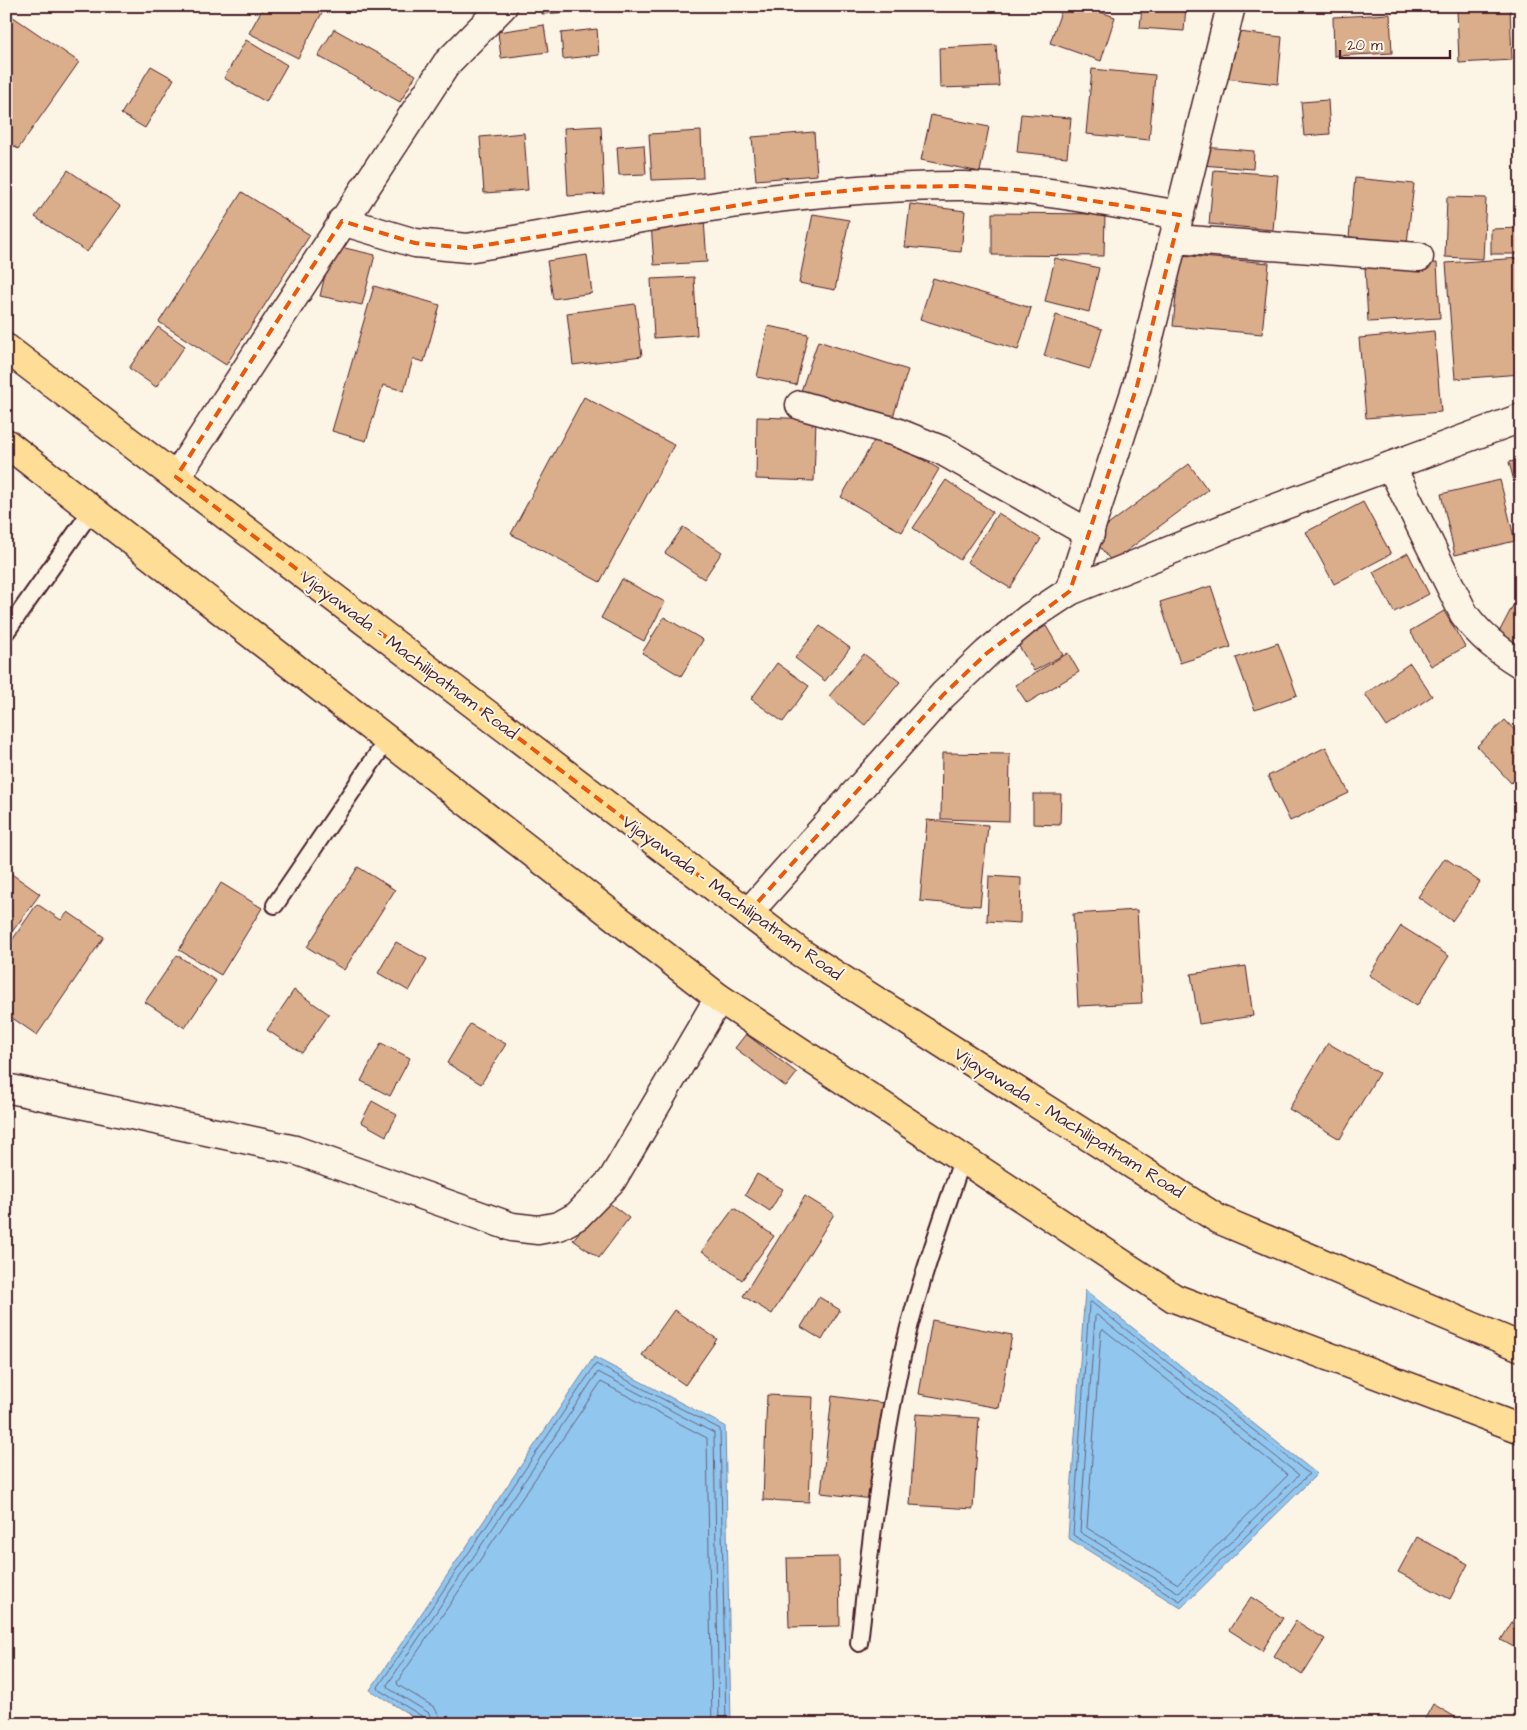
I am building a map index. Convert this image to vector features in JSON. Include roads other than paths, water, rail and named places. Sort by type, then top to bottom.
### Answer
[{"type":"highway","name":"Vijayawada - Machilipatnam Road","points":[[6,348],[801,953],[1218,1219],[1521,1347]]},
{"type":"highway","points":[[6,443],[719,998],[1174,1298],[1521,1429]]},
{"type":"street","points":[[176,477],[447,63],[503,6]]},
{"type":"street","points":[[1070,590],[1090,534],[1137,386],[1178,227],[1231,6]]},
{"type":"street","points":[[342,221],[415,243],[467,248],[794,196],[884,187],[966,186],[1032,191],[1178,227],[1419,257]]},
{"type":"street","points":[[800,405],[896,432],[941,450],[1090,534]]},
{"type":"street","points":[[748,913],[943,695],[987,653],[1029,618],[1070,590],[1260,514],[1521,418]]},
{"type":"street","points":[[1392,466],[1464,614],[1478,632],[1497,649],[1521,664]]},
{"type":"street","points":[[6,1088],[295,1150],[512,1227],[538,1230],[559,1226],[577,1216],[612,1180],[719,998]]},
{"type":"lane","points":[[6,632],[92,510]]},
{"type":"lane","points":[[275,904],[387,740]]},
{"type":"lane","points":[[859,1643],[879,1479],[901,1360],[919,1290],[962,1157]]},
{"type":"water","points":[[1085,1290],[1317,1474],[1181,1608],[1068,1538]]},
{"type":"water","points":[[594,1357],[725,1426],[731,1724],[425,1724],[370,1690]]}]
